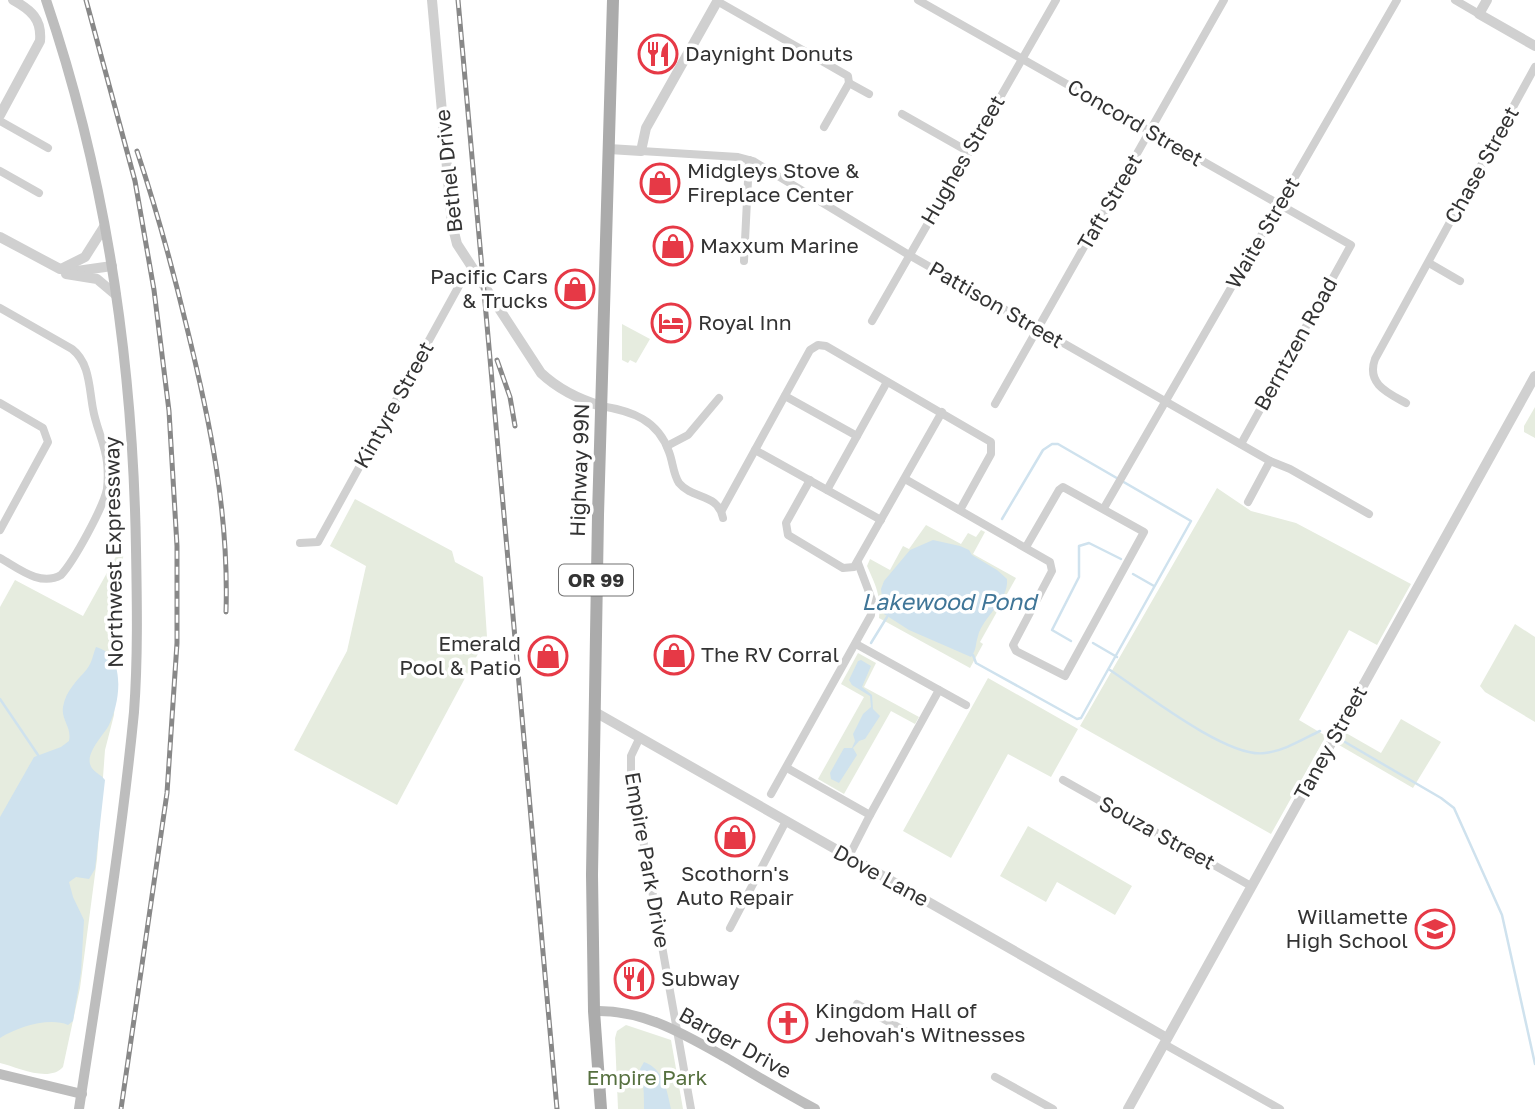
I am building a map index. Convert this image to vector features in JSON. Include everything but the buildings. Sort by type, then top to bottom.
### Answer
[{"type":"main road","name":"Northwest Expressway","points":[[46,0],[76,106],[112,266],[132,423],[136,496],[134,710],[114,885],[79,1109]]},
{"type":"main road","name":"Highway 99N","points":[[601,1109],[592,952],[601,406],[613,0]]},
{"type":"main road","name":"Barger Drive","points":[[594,1011],[613,1010],[677,1031],[808,1107]]},
{"type":"main road","points":[[0,1074],[82,1094]]},
{"type":"street","points":[[0,115],[4,96],[37,47],[41,32],[34,14],[13,0]]},
{"type":"street","name":"Bethel Drive","points":[[432,0],[457,244],[541,373],[552,384],[581,400],[601,406]]},
{"type":"street","name":"Concord Street","points":[[918,0],[1351,245]]},
{"type":"street","name":"Hughes Street","points":[[872,321],[1056,0]]},
{"type":"street","name":"Taft Street","points":[[995,404],[1224,0]]},
{"type":"street","name":"Waite Street","points":[[1104,508],[1397,0]]},
{"type":"street","points":[[1455,0],[1535,46]]},
{"type":"street","points":[[1479,14],[1487,0]]},
{"type":"street","points":[[641,151],[646,128],[718,1],[850,78],[824,127]]},
{"type":"street","name":"Chase Street","points":[[1406,403],[1377,384],[1372,372],[1373,365],[1535,68]]},
{"type":"street","points":[[849,83],[869,94]]},
{"type":"street","points":[[902,114],[969,152]]},
{"type":"street","points":[[0,121],[48,148]]},
{"type":"street","name":"Pattison Street","points":[[608,149],[738,157],[749,160],[909,255],[1368,514]]},
{"type":"street","points":[[744,261],[749,160]]},
{"type":"street","points":[[0,171],[39,193]]},
{"type":"street","points":[[60,269],[85,257],[104,227]]},
{"type":"street","points":[[0,237],[68,276],[97,279],[116,295]]},
{"type":"street","name":"Berntzen Road","points":[[1241,444],[1351,245]]},
{"type":"street","points":[[1429,263],[1460,281]]},
{"type":"street","points":[[60,269],[77,271],[112,266]]},
{"type":"street","name":"Kintyre Street","points":[[300,543],[317,542],[460,284],[474,270]]},
{"type":"street","points":[[0,308],[80,356],[86,368],[95,423],[107,457],[108,473],[101,505],[61,575],[53,579],[39,579],[0,558]]},
{"type":"street","points":[[601,406],[629,411],[653,426],[667,446],[680,484],[712,500],[722,514],[810,350],[818,345],[826,346],[987,438],[992,446],[991,454],[960,510]]},
{"type":"street","name":"Taney Street","points":[[1128,1109],[1535,376]]},
{"type":"street","points":[[827,490],[887,382]]},
{"type":"street","points":[[785,396],[857,436]]},
{"type":"street","points":[[667,446],[688,435],[719,398]]},
{"type":"street","points":[[0,403],[39,425],[48,436],[46,448],[0,530]]},
{"type":"street","points":[[810,480],[786,523],[788,535],[843,568],[851,569],[858,563],[942,412]]},
{"type":"street","points":[[755,450],[881,520]]},
{"type":"street","points":[[1248,502],[1270,461]]},
{"type":"street","points":[[905,479],[1048,560],[1053,568],[1014,641],[1013,649],[1065,676],[1145,534],[1068,488],[1061,488],[1026,547]]},
{"type":"street","points":[[771,794],[869,621],[873,605],[858,563]]},
{"type":"street","points":[[856,644],[966,705]]},
{"type":"street","points":[[848,858],[939,690]]},
{"type":"street","name":"Dove Lane","points":[[595,712],[1280,1109]]},
{"type":"street","name":"Empire Park Drive","points":[[640,737],[631,756],[631,772],[691,1109]]},
{"type":"street","points":[[787,768],[870,815]]},
{"type":"street","name":"Souza Street","points":[[1063,780],[1251,886]]},
{"type":"street","points":[[730,928],[786,821]]},
{"type":"street","points":[[857,1004],[905,1031]]},
{"type":"street","points":[[995,1077],[1053,1109]]},
{"type":"green space","points":[[622,324],[650,339],[636,363],[622,360]]},
{"type":"green space","points":[[1535,407],[1535,438],[1524,432],[1524,426]]},
{"type":"green space","points":[[1217,488],[1251,511],[1296,523],[1411,584],[1377,645],[1349,630],[1299,720],[1326,736],[1271,834],[1080,726]]},
{"type":"green space","points":[[355,499],[452,551],[455,562],[483,577],[487,637],[397,805],[294,750],[347,651],[366,566],[330,546]]},
{"type":"green space","name":"Lakewood Pond","points":[[926,525],[961,544],[968,533],[976,537],[981,530],[985,532],[973,554],[1016,578],[980,642],[983,644],[970,668],[879,618],[879,597],[867,566],[870,559],[890,570],[903,546],[909,549]]},
{"type":"green space","points":[[124,542],[114,715],[105,750],[97,859],[80,988],[63,1067],[57,1072],[41,1074],[0,1063],[0,607],[15,580],[83,616]]},
{"type":"green space","points":[[1515,624],[1535,637],[1535,722],[1485,692],[1480,686]]},
{"type":"green space","points":[[858,653],[876,663],[864,687],[919,717],[915,724],[891,711],[844,794],[818,779],[864,697],[841,684]]},
{"type":"green space","points":[[988,678],[1078,729],[1051,777],[1008,754],[951,858],[903,831]]},
{"type":"green space","points":[[1401,719],[1441,742],[1413,788],[1339,745],[1346,733],[1381,753]]},
{"type":"green space","points":[[1028,826],[1132,886],[1115,915],[1057,882],[1046,902],[1000,876]]},
{"type":"green space","name":"Empire Park","points":[[626,1025],[671,1040],[683,1109],[618,1109],[615,1038],[617,1031]]},
{"type":"water","name":"Lakewood Pond","points":[[933,540],[969,550],[972,555],[1007,579],[1004,594],[981,629],[971,657],[909,630],[884,614],[881,589],[884,581],[910,550]]},
{"type":"water","points":[[96,647],[113,659],[117,669],[118,693],[113,716],[90,759],[93,769],[105,780],[95,869],[89,879],[76,877],[69,882],[84,920],[81,972],[73,1021],[68,1025],[52,1022],[34,1024],[0,1038],[0,817],[34,757],[61,747],[69,741],[63,712],[64,701],[72,686],[89,667]]},
{"type":"water","points":[[861,660],[871,666],[862,687],[872,695],[873,709],[880,716],[865,739],[853,748],[857,755],[839,783],[831,779],[830,773],[844,748],[852,748],[855,741],[853,734],[863,714],[871,707],[870,696],[852,685],[849,680]]},
{"type":"water","points":[[644,1062],[660,1075],[671,1109],[644,1109],[640,1069]]},
{"type":"waterway","points":[[973,655],[976,663],[1077,719],[1081,718],[1191,521],[1058,444],[1052,444],[1043,450],[1002,519]]},
{"type":"waterway","points":[[1071,641],[1052,630],[1079,577],[1079,546],[1089,543],[1121,559]]},
{"type":"waterway","points":[[1133,574],[1154,586]]},
{"type":"waterway","points":[[871,643],[887,617]]},
{"type":"waterway","points":[[1093,643],[1117,657]]},
{"type":"waterway","points":[[1110,670],[1208,735],[1249,752],[1279,750],[1320,731]]},
{"type":"waterway","points":[[0,699],[38,755]]},
{"type":"waterway","points":[[1345,742],[1454,808],[1502,915],[1535,1064]]},
{"type":"railway","points":[[86,0],[135,181],[154,290],[169,411],[177,546],[177,643],[167,793],[121,1109]]},
{"type":"railway","points":[[458,0],[557,1109]]},
{"type":"railway","points":[[137,151],[175,281],[210,431],[221,503],[226,612]]},
{"type":"railway","points":[[497,360],[510,397],[515,426]]},
{"type":"place","name":"Daynight Donuts","points":[[658,54]]},
{"type":"place","name":"Midgleys Stove & Fireplace Center","points":[[660,183]]},
{"type":"place","name":"Maxxum Marine","points":[[673,246]]},
{"type":"place","name":"Pacific Cars & Trucks","points":[[575,289]]},
{"type":"place","name":"Royal Inn","points":[[671,323]]},
{"type":"place","name":"The RV Corral","points":[[674,655]]},
{"type":"place","name":"Emerald Pool & Patio","points":[[548,656]]},
{"type":"place","name":"Scothorn's Auto Repair","points":[[735,837]]},
{"type":"place","name":"Willamette High School","points":[[1435,929]]},
{"type":"place","name":"Subway","points":[[634,979]]},
{"type":"place","name":"Kingdom Hall of Jehovah's Witnesses","points":[[788,1023]]}]
